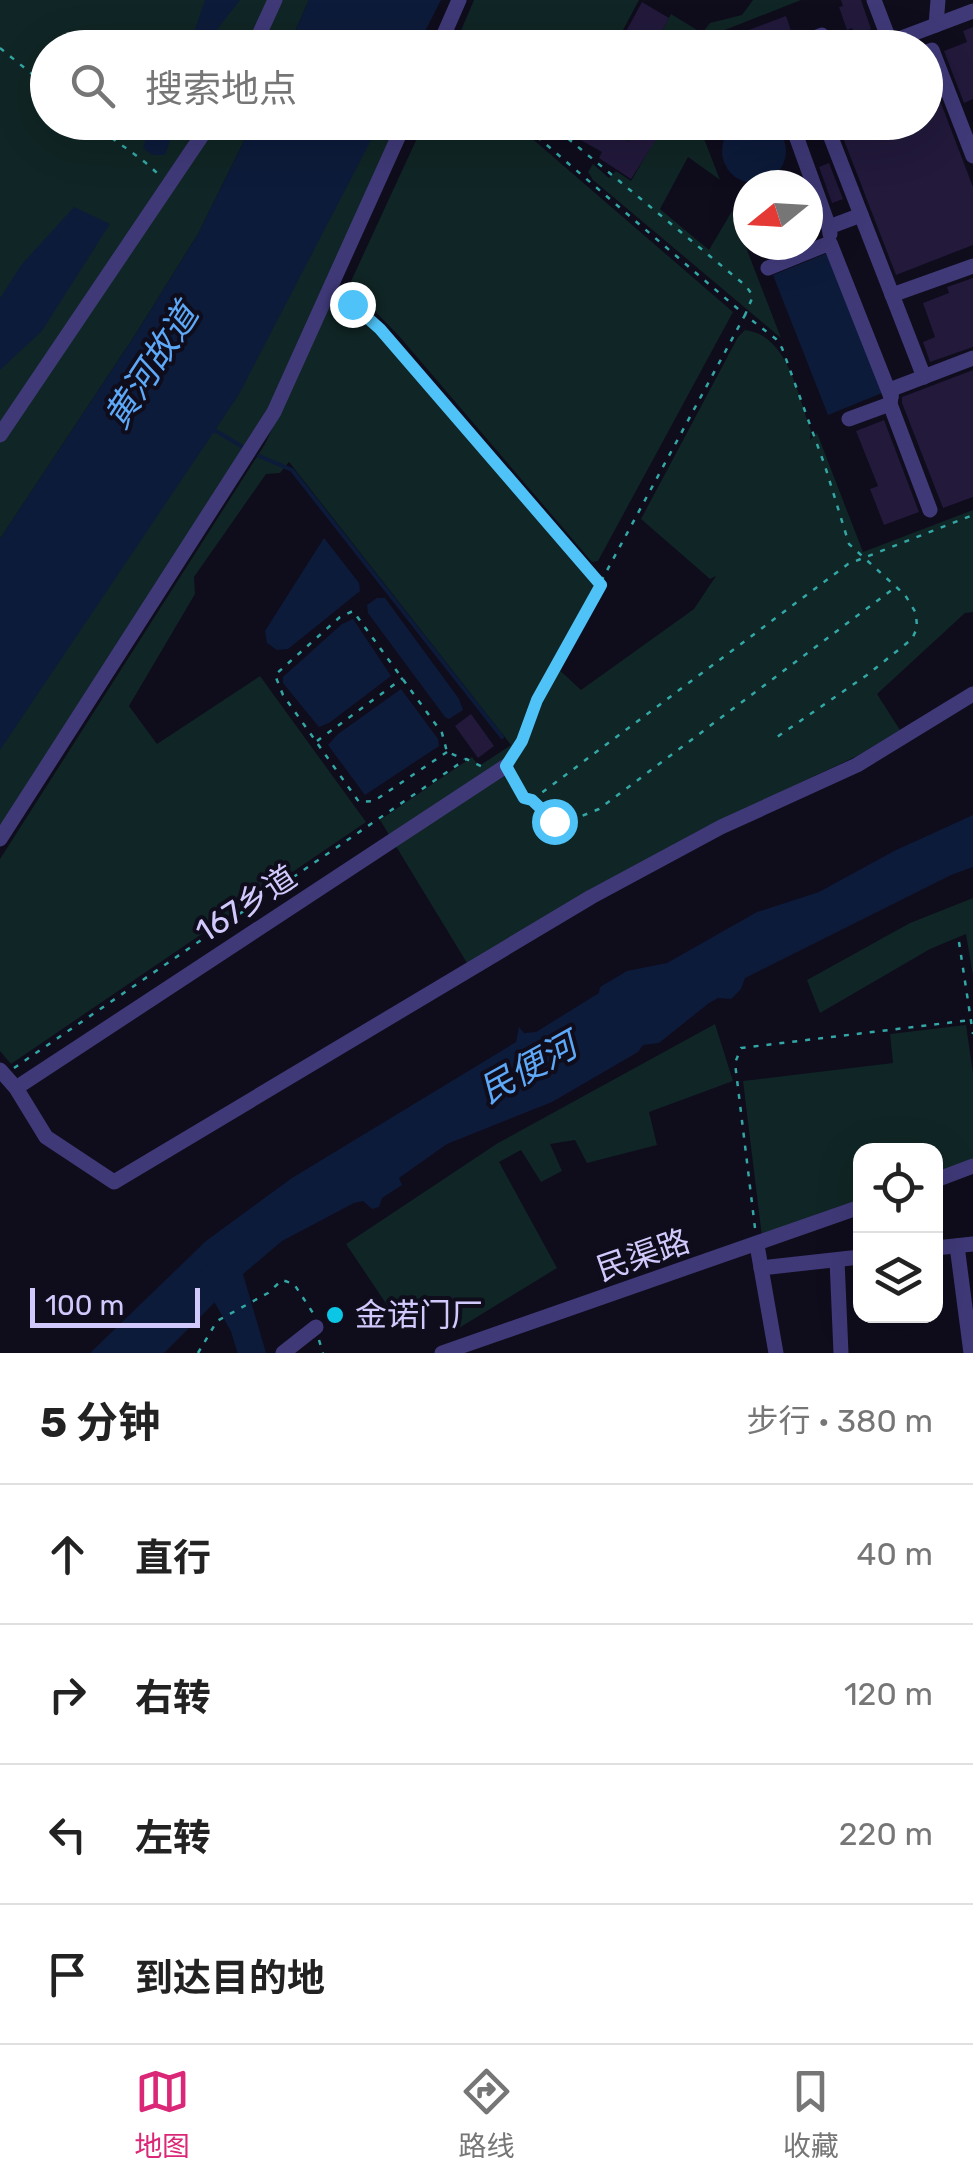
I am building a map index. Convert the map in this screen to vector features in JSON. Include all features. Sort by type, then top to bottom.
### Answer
[{"type":"street","points":[[261,30],[275,0]]},
{"type":"street","points":[[446,30],[459,0]]},
{"type":"street","points":[[874,0],[880,30]]},
{"type":"street","points":[[936,25],[938,0]]},
{"type":"street","points":[[923,30],[973,12]]},
{"type":"street","points":[[943,71],[966,114],[973,156]]},
{"type":"street","points":[[0,434],[199,140]]},
{"type":"street","points":[[0,838],[274,412],[396,140]]},
{"type":"street","points":[[797,140],[930,510]]},
{"type":"street","points":[[832,140],[924,377]]},
{"type":"street","points":[[768,268],[862,215]]},
{"type":"street","points":[[892,295],[973,266]]},
{"type":"street","points":[[890,400],[892,389],[973,358]]},
{"type":"street","points":[[849,420],[890,400]]},
{"type":"street","points":[[2,1072],[46,1136],[114,1182],[591,897],[721,827],[857,765],[973,694]]},
{"type":"street","name":"167乡道","points":[[16,1088],[499,770]]},
{"type":"street","points":[[943,1177],[973,1166]]},
{"type":"street","name":"民渠路","points":[[442,1353],[853,1210]]},
{"type":"street","points":[[757,1245],[776,1353]]},
{"type":"street","points":[[965,1245],[971,1353]]},
{"type":"street","points":[[761,1268],[853,1258]]},
{"type":"street","points":[[837,1260],[841,1353]]},
{"type":"street","points":[[283,1353],[316,1327]]},
{"type":"street","points":[[490,1336],[498,1352]]},
{"type":"path","points":[[0,48],[30,72]]},
{"type":"path","points":[[113,140],[142,157],[170,185]]},
{"type":"path","points":[[541,140],[776,339],[825,466],[849,544],[897,586],[916,612],[917,628],[912,638],[777,737]]},
{"type":"path","points":[[499,770],[522,741],[537,700],[753,296],[746,286],[570,140]]},
{"type":"path","points":[[328,292],[352,304],[380,329],[601,585]]},
{"type":"path","points":[[532,800],[826,579],[866,557],[973,515]]},
{"type":"path","points":[[447,752],[499,770],[524,798],[562,824],[600,809],[897,586]]},
{"type":"path","points":[[353,611],[442,733],[447,752],[364,804],[277,686],[275,675],[340,617],[353,611]]},
{"type":"path","points":[[316,742],[403,678]]},
{"type":"path","points":[[2,1072],[466,759]]},
{"type":"path","points":[[959,942],[973,1034]]},
{"type":"path","points":[[757,1245],[735,1062],[742,1048],[971,1020]]},
{"type":"path","points":[[198,1353],[217,1321],[282,1280],[288,1280],[312,1310],[323,1353]]},
{"type":"green space","points":[[0,0],[309,0],[296,30],[30,30],[30,140],[245,140],[198,234],[0,539]]},
{"type":"green space","points":[[474,0],[639,0],[623,30],[461,30]]},
{"type":"green space","points":[[753,0],[801,0],[725,30],[704,30],[710,23],[742,15]]},
{"type":"green space","points":[[671,14],[697,30],[663,30]]},
{"type":"green space","points":[[368,140],[390,140],[266,415],[0,828],[0,744]]},
{"type":"green space","points":[[416,140],[534,140],[733,312],[598,561],[592,562],[399,336],[362,298],[347,290]]},
{"type":"green space","points":[[655,140],[705,140],[720,180],[688,157],[660,209],[709,250],[732,211],[733,260],[751,260],[781,338],[588,172],[593,164],[609,178],[616,171],[631,181]]},
{"type":"green space","points":[[332,299],[357,312],[378,334],[596,586],[553,664],[581,690],[694,609],[716,576],[710,579],[641,519],[745,330],[772,343],[789,369],[811,431],[810,440],[817,433],[863,552],[973,510],[973,612],[965,613],[877,694],[900,730],[857,756],[698,831],[467,963],[380,820],[472,757],[479,766],[511,745],[289,462],[280,473],[266,474],[194,577],[195,594],[129,706],[157,744],[260,676],[366,822],[11,1064],[0,1051],[0,859],[265,444]]},
{"type":"green space","points":[[973,898],[973,976],[966,934],[930,949],[820,1013],[807,980],[910,923]]},
{"type":"green space","points":[[715,1024],[733,1081],[649,1112],[657,1145],[587,1163],[575,1140],[550,1144],[562,1171],[541,1182],[521,1150],[499,1162],[557,1268],[459,1328],[443,1306],[427,1297],[389,1308],[346,1244],[498,1143]]},
{"type":"green space","points":[[966,1025],[973,1073],[973,1160],[943,1171],[943,1143],[853,1143],[853,1204],[762,1237],[743,1081],[893,1063],[890,1034]]},
{"type":"water","points":[[205,0],[240,0],[218,30],[195,30]]},
{"type":"water","points":[[309,0],[441,0],[426,30],[296,30]]},
{"type":"water","points":[[145,140],[170,140],[165,155],[152,155],[143,148]]},
{"type":"water","name":"黄河故道","points":[[245,140],[371,140],[238,396],[0,750],[0,539],[198,234]]},
{"type":"water","points":[[724,140],[784,140],[784,163],[780,170],[733,170],[733,175],[724,163]]},
{"type":"water","points":[[74,207],[110,224],[42,331],[0,370],[0,298],[22,264]]},
{"type":"water","points":[[827,253],[882,393],[828,415],[773,275],[810,260],[823,260]]},
{"type":"water","points":[[324,538],[359,583],[360,591],[288,649],[277,650],[267,643],[265,631]]},
{"type":"water","points":[[385,598],[459,699],[463,710],[449,719],[445,717],[368,613],[367,605]]},
{"type":"water","points":[[353,619],[391,676],[319,727],[283,683],[283,677],[342,624]]},
{"type":"water","points":[[401,689],[438,739],[439,746],[365,795],[328,745]]},
{"type":"water","name":"民便河","points":[[973,815],[973,867],[745,978],[731,999],[718,998],[709,1003],[659,1043],[643,1045],[638,1052],[552,1102],[447,1144],[399,1178],[402,1185],[382,1198],[379,1207],[372,1209],[363,1201],[354,1203],[282,1241],[243,1274],[266,1353],[247,1353],[228,1289],[164,1353],[90,1353],[206,1241],[292,1178],[516,1042],[519,1027],[524,1033],[536,1032],[627,971],[667,963],[757,912],[819,892],[894,851]]},
{"type":"building","points":[[841,0],[861,0],[871,29],[847,30],[839,7],[843,6]]},
{"type":"building","points":[[642,2],[669,18],[663,30],[627,30]]},
{"type":"building","points":[[786,16],[791,30],[748,30]]},
{"type":"building","points":[[973,27],[973,99],[964,103],[944,51],[967,42],[963,31]]},
{"type":"building","points":[[943,108],[973,187],[973,245],[896,275],[844,140],[943,140]]},
{"type":"building","points":[[581,140],[656,140],[631,179],[599,158],[602,152]]},
{"type":"building","points":[[829,163],[843,199],[832,203],[819,167]]},
{"type":"building","points":[[973,278],[973,347],[930,362],[923,342],[935,337],[923,303],[949,293],[947,287]]},
{"type":"building","points":[[973,370],[973,497],[943,508],[902,397]]},
{"type":"building","points":[[884,420],[919,512],[884,525],[870,489],[878,486],[856,431]]},
{"type":"building","points":[[471,714],[494,746],[478,758],[455,726]]},
{"type":"waterway","points":[[211,428],[241,446]]},
{"type":"waterway","points":[[259,456],[292,470],[502,737]]},
{"type":"waterway","points":[[210,1274],[240,1327],[248,1353]]},
{"type":"place","name":"金诺门厂","points":[[335,1315]]},
{"type":"route","points":[[352,304],[380,329],[601,585],[537,700],[522,741],[506,766],[524,798],[532,800],[554,821]]}]
